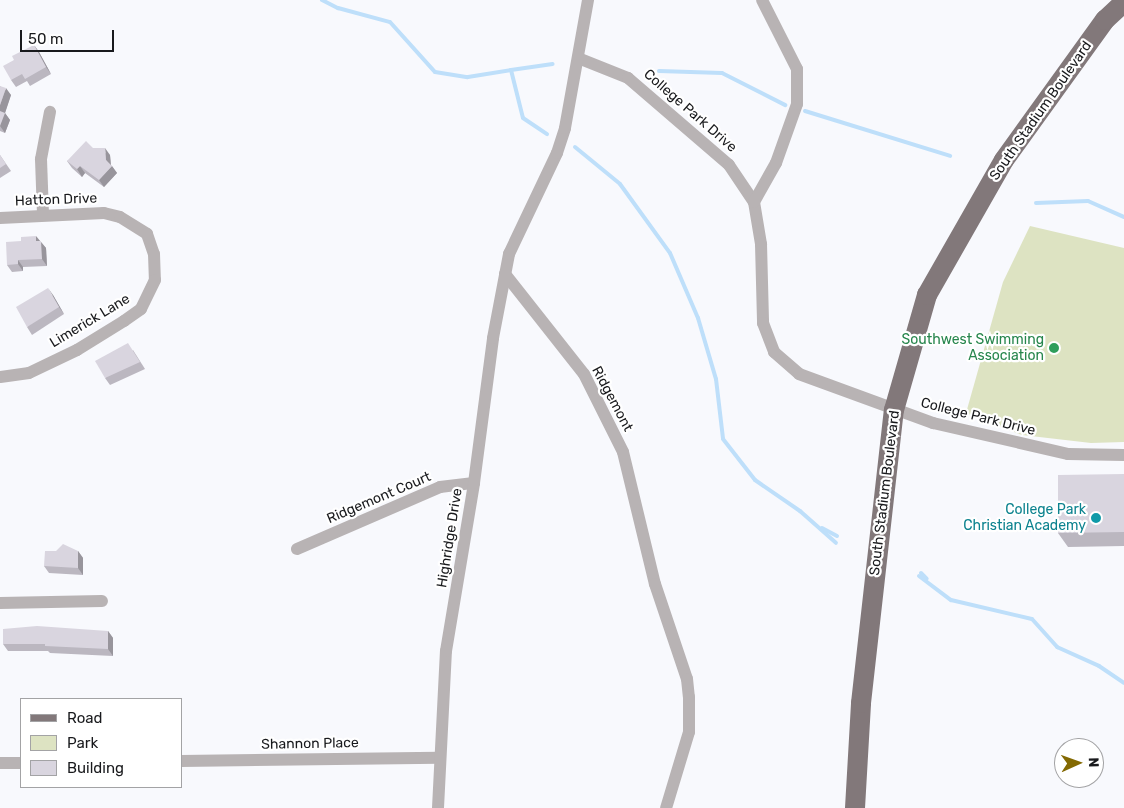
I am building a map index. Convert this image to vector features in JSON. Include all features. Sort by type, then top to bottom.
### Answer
[{"type":"main road","name":"South Stadium Boulevard","points":[[855,808],[860,704],[894,410],[927,295],[1004,160],[1105,20],[1124,2]]},
{"type":"street","points":[[505,274],[509,254],[558,153],[588,0]]},
{"type":"street","points":[[754,202],[776,164],[797,104],[798,69],[762,0]]},
{"type":"street","name":"College Park Drive","points":[[578,58],[628,78],[729,165],[754,202],[761,244],[763,324],[774,352],[799,374],[933,423],[1068,454],[1124,455]]},
{"type":"street","points":[[43,214],[41,159],[50,112]]},
{"type":"street","name":"Hatton Drive","points":[[0,218],[43,214],[104,213],[120,217],[147,234],[154,254]]},
{"type":"street","name":"Limerick Lane","points":[[0,378],[29,373],[77,350],[141,309],[155,280],[154,254]]},
{"type":"street","name":"Highridge Drive","points":[[438,808],[439,758],[446,651],[474,483],[493,338],[505,274]]},
{"type":"street","name":"Ridgemont","points":[[505,274],[584,374],[623,452],[655,584],[687,679],[690,698],[689,732],[666,808]]},
{"type":"street","name":"Ridgemont Court","points":[[297,548],[440,488],[474,483]]},
{"type":"street","points":[[0,602],[102,601]]},
{"type":"street","name":"Shannon Place","points":[[182,761],[439,758]]},
{"type":"street","points":[[0,763],[20,763]]},
{"type":"green space","name":"Southwest Swimming Association","points":[[1030,226],[1124,248],[1124,442],[1091,443],[1022,435],[966,413],[1003,282]]},
{"type":"building","points":[[34,45],[46,67],[25,79],[22,74],[11,80],[3,66],[14,60],[12,56]]},
{"type":"building","points":[[0,86],[6,88],[0,105]]},
{"type":"building","points":[[0,111],[5,113],[0,126]]},
{"type":"building","points":[[86,141],[93,148],[105,148],[106,160],[112,166],[99,180],[80,166],[77,169],[67,161]]},
{"type":"building","points":[[0,155],[6,164],[0,168]]},
{"type":"building","points":[[36,236],[36,241],[41,241],[42,259],[18,260],[18,264],[7,265],[6,242],[21,241],[21,237]]},
{"type":"building","points":[[48,288],[59,307],[27,327],[16,307]]},
{"type":"building","points":[[128,343],[140,362],[105,378],[95,361]]},
{"type":"building","name":"College Park Christian Academy","points":[[1124,474],[1124,532],[1058,533],[1058,475]]},
{"type":"building","points":[[63,544],[78,551],[78,568],[44,566],[45,551],[56,551]]},
{"type":"building","points":[[37,626],[108,631],[108,649],[45,646],[45,644],[3,644],[3,629]]},
{"type":"waterway","points":[[322,0],[338,8],[390,22],[435,72],[468,77],[511,70],[523,118],[547,134]]},
{"type":"waterway","points":[[511,70],[553,64]]},
{"type":"waterway","points":[[659,71],[722,73],[785,105]]},
{"type":"waterway","points":[[805,111],[950,156]]},
{"type":"waterway","points":[[575,147],[620,184],[670,253],[698,318],[716,379],[723,439],[755,480],[800,511],[836,543]]},
{"type":"waterway","points":[[1036,203],[1088,201],[1124,217]]},
{"type":"waterway","points":[[822,528],[837,536]]},
{"type":"waterway","points":[[921,573],[927,579]]},
{"type":"waterway","points":[[919,576],[951,600],[1032,619],[1057,647],[1099,666],[1124,683]]},
{"type":"place","name":"Southwest Swimming Association","points":[[1054,348]]},
{"type":"place","name":"College Park Christian Academy","points":[[1096,518]]}]
